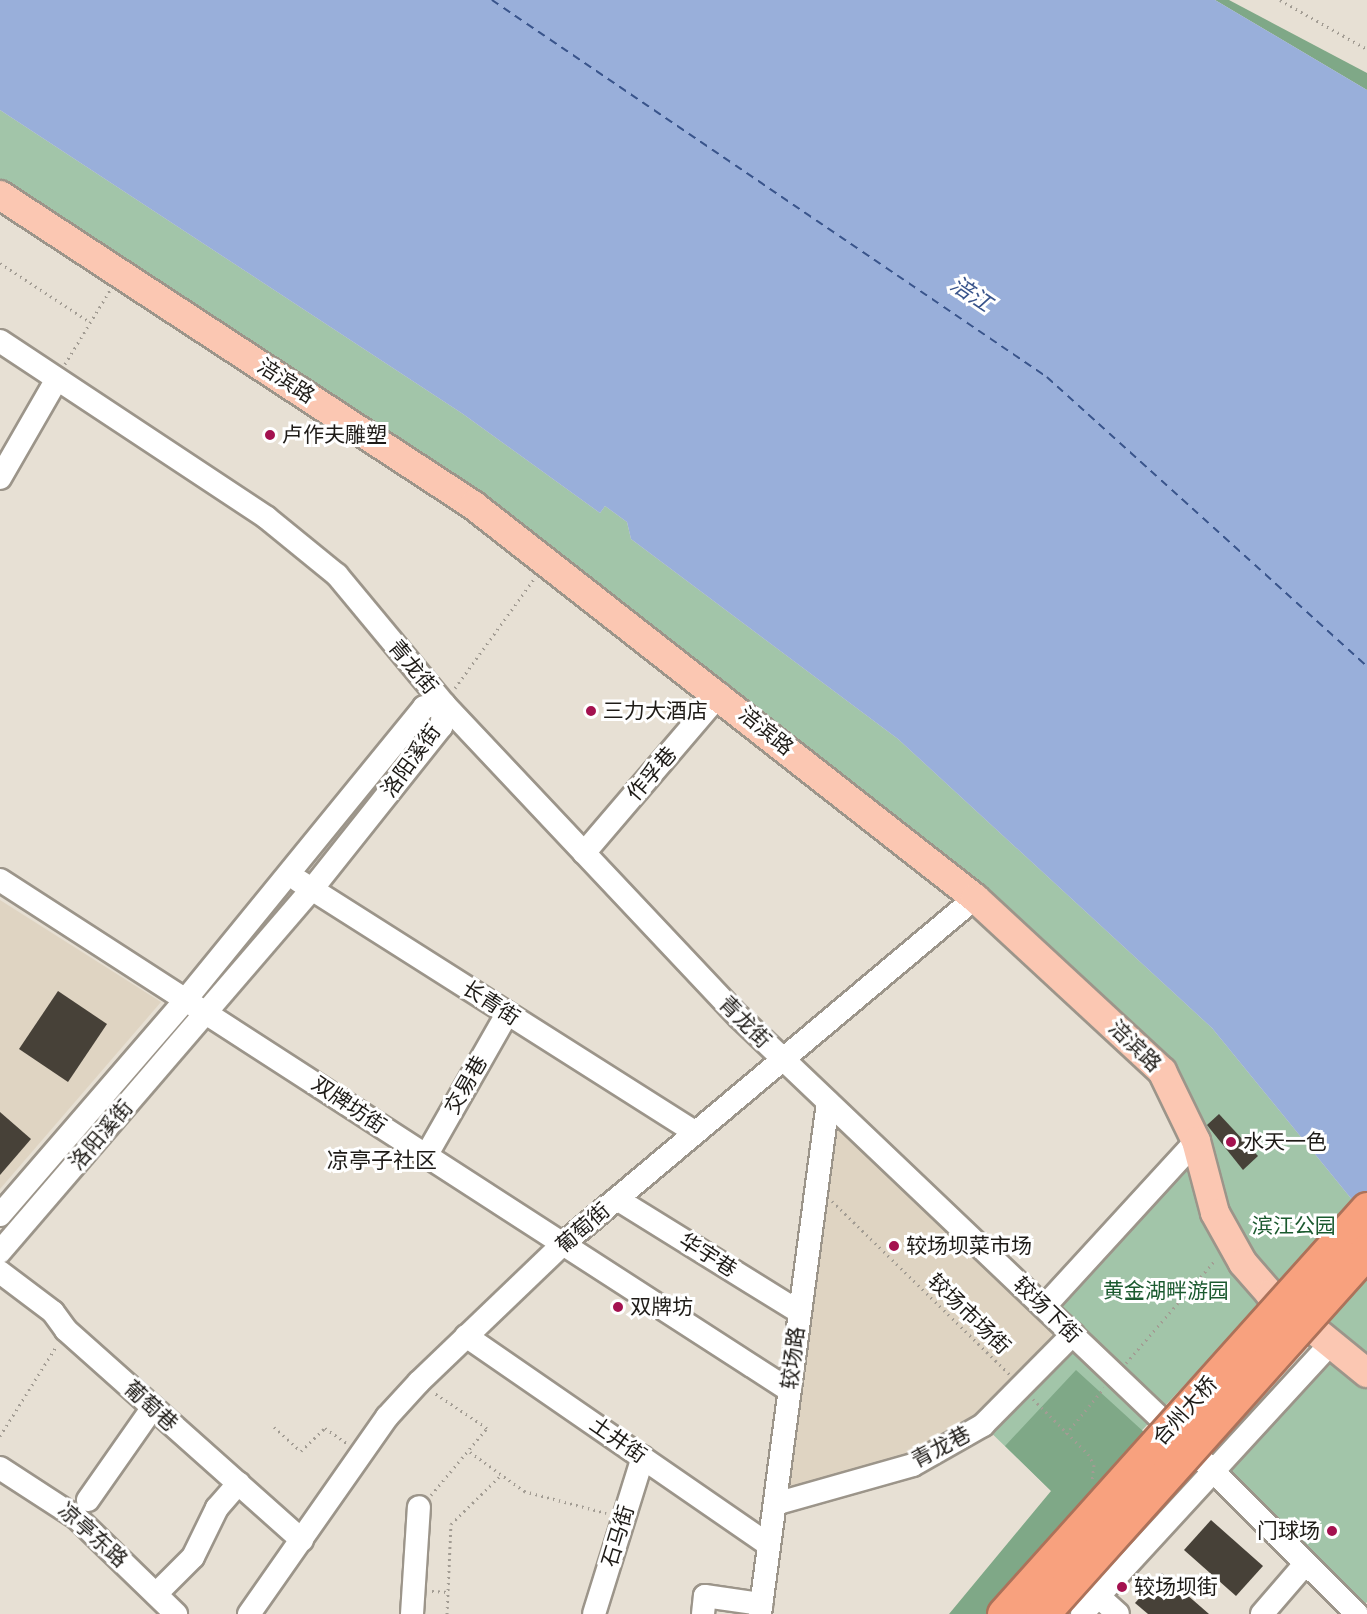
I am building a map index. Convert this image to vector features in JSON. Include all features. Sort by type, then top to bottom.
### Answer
[{"type":"highway","name":"合州大桥","points":[[1004,1614],[1367,1209]]},
{"type":"highway","name":"合州大桥","points":[[1042,1614],[1367,1250]]},
{"type":"main road","name":"涪滨路","points":[[0,195],[429,475],[547,561],[720,694],[975,898],[1162,1071],[1196,1141],[1215,1213],[1231,1242],[1270,1294],[1367,1373]]},
{"type":"street","name":"青龙街","points":[[0,341],[267,518],[337,575],[444,704],[584,853],[784,1060],[828,1102]]},
{"type":"street","points":[[0,478],[57,379]]},
{"type":"street","name":"作孚巷","points":[[584,853],[720,694]]},
{"type":"street","name":"洛阳溪街","points":[[0,1215],[187,998],[424,707],[444,704],[441,727],[312,889],[0,1252]]},
{"type":"street","name":"长青街","points":[[288,875],[693,1131]]},
{"type":"street","name":"双牌坊街","points":[[0,880],[208,1011],[426,1156],[789,1390]]},
{"type":"street","name":"葡萄街","points":[[249,1614],[362,1453],[419,1382],[563,1244],[693,1131],[784,1060],[975,898]]},
{"type":"street","name":"交易巷","points":[[426,1156],[507,1014]]},
{"type":"street","name":"较场路","points":[[761,1609],[828,1102]]},
{"type":"street","name":"较场下街","points":[[828,1102],[1116,1375],[1357,1614]]},
{"type":"street","points":[[1044,1307],[1196,1141]]},
{"type":"street","name":"华宇巷","points":[[617,1199],[799,1312]]},
{"type":"street","name":"葡萄巷","points":[[0,1272],[53,1312],[66,1330],[302,1540]]},
{"type":"street","name":"青龙巷","points":[[775,1504],[913,1465],[983,1425],[1024,1388],[1073,1334]]},
{"type":"street","name":"土井街","points":[[466,1336],[769,1545]]},
{"type":"street","points":[[1082,1614],[1097,1595],[1331,1343]]},
{"type":"street","points":[[88,1500],[153,1407]]},
{"type":"street","name":"石马街","points":[[594,1614],[642,1457]]},
{"type":"street","name":"凉亭东路","points":[[1,1471],[76,1518],[176,1614]]},
{"type":"street","points":[[156,1594],[193,1557],[217,1508],[238,1484]]},
{"type":"street","points":[[412,1614],[419,1507]]},
{"type":"street","points":[[1263,1614],[1306,1563]]},
{"type":"street","points":[[1097,1595],[1118,1614]]},
{"type":"street","points":[[702,1614],[705,1596],[761,1609]]},
{"type":"path","points":[[1280,0],[1367,49]]},
{"type":"path","points":[[0,263],[90,322]]},
{"type":"path","points":[[57,379],[120,273]]},
{"type":"path","points":[[444,704],[547,561]]},
{"type":"path","name":"较场市场街","points":[[816,1185],[1024,1388],[1094,1465],[1093,1484]]},
{"type":"path","points":[[1066,1434],[1231,1242]]},
{"type":"path","points":[[0,1436],[66,1330]]},
{"type":"path","points":[[419,1382],[487,1428],[470,1452],[419,1507]]},
{"type":"path","points":[[274,1427],[302,1451],[326,1428],[362,1453]]},
{"type":"path","points":[[470,1452],[524,1491],[624,1518]]},
{"type":"path","points":[[447,1614],[451,1524],[502,1475]]},
{"type":"shaded area","points":[[0,900],[161,1002],[0,1189]]},
{"type":"shaded area","name":"较场坝菜市场","points":[[828,1102],[1073,1334],[1024,1388],[913,1465],[775,1504]]},
{"type":"green space","points":[[1215,0],[1229,0],[1367,73],[1367,90]]},
{"type":"green space","name":"滨江公园","points":[[0,110],[463,414],[600,513],[605,506],[627,522],[631,539],[898,739],[1212,1028],[1367,1218],[1367,1602],[1356,1613],[1212,1470],[1331,1344],[1270,1294],[1069,1508],[983,1425],[1073,1334],[1044,1307],[1196,1141],[1162,1071],[547,561],[0,195]]},
{"type":"green space","points":[[1076,1370],[1156,1443],[1004,1614],[949,1614],[1051,1491],[1005,1446]]},
{"type":"water","name":"涪江","points":[[0,0],[1215,0],[1367,90],[1367,1218],[1212,1028],[898,739],[631,539],[627,522],[605,506],[600,513],[463,414],[0,110]]},
{"type":"building","points":[[58,991],[107,1024],[68,1082],[19,1049]]},
{"type":"building","points":[[0,1112],[31,1139],[0,1175]]},
{"type":"building","name":"水天一色","points":[[1219,1114],[1258,1156],[1243,1170],[1207,1125]]},
{"type":"building","points":[[1211,1520],[1263,1566],[1236,1596],[1184,1550]]},
{"type":"building","points":[[1162,1573],[1209,1614],[1148,1614],[1135,1603]]},
{"type":"ferry route","points":[[492,0],[1047,377],[1367,666]]},
{"type":"place","name":"卢作夫雕塑","points":[[270,435]]},
{"type":"place","name":"三力大酒店","points":[[591,711]]},
{"type":"place","name":"水天一色","points":[[1231,1142]]},
{"type":"place","name":"较场坝菜市场","points":[[894,1246]]},
{"type":"place","name":"双牌坊","points":[[618,1307]]},
{"type":"place","name":"门球场","points":[[1332,1531]]},
{"type":"place","name":"较场坝街","points":[[1122,1587]]},
{"type":"district","name":"凉亭子社区","points":[[382,1161]]},
{"type":"park label","name":"黄金湖畔游园","points":[[1166,1291]]}]
